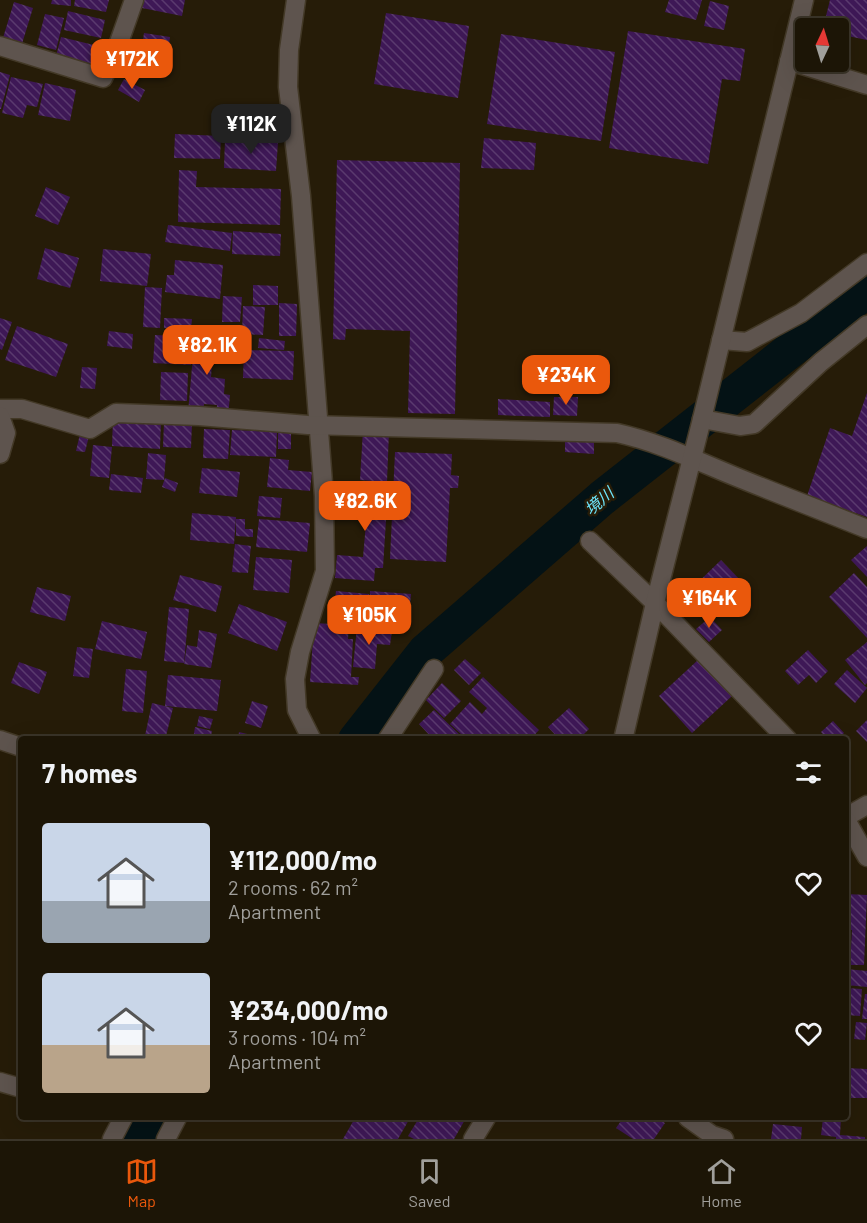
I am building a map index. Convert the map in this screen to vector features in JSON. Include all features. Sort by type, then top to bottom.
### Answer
[{"type":"street","points":[[0,46],[103,78],[117,48],[134,0]]},
{"type":"street","points":[[296,0],[288,87],[303,226],[324,496],[325,571],[294,679],[297,710],[310,736]]},
{"type":"street","points":[[624,736],[654,603],[702,419],[804,0]]},
{"type":"street","points":[[789,61],[867,86]]},
{"type":"street","points":[[721,339],[747,342],[801,313],[867,263]]},
{"type":"street","points":[[702,419],[740,426],[754,424],[821,362],[867,325]]},
{"type":"street","points":[[0,409],[22,409],[90,429],[116,412],[318,425],[617,433],[692,457],[731,475],[867,528]]},
{"type":"street","points":[[0,416],[6,433],[0,454]]},
{"type":"street","points":[[590,541],[784,736]]},
{"type":"street","points":[[390,736],[434,669]]},
{"type":"street","points":[[0,740],[18,746]]},
{"type":"street","points":[[852,810],[867,857]]},
{"type":"street","points":[[0,1082],[18,1087]]},
{"type":"street","points":[[112,1139],[119,1120]]},
{"type":"street","points":[[166,1139],[176,1120]]},
{"type":"street","points":[[473,1139],[485,1120]]},
{"type":"street","points":[[691,1120],[712,1135],[724,1139]]},
{"type":"building","points":[[52,0],[71,0],[71,6],[51,4]]},
{"type":"building","points":[[75,0],[109,0],[106,12],[74,6]]},
{"type":"building","points":[[143,0],[185,0],[182,16],[142,8]]},
{"type":"building","points":[[669,0],[702,0],[696,20],[665,12]]},
{"type":"building","points":[[830,0],[867,0],[867,40],[849,36],[849,18],[826,18]]},
{"type":"building","points":[[710,1],[729,6],[724,30],[704,26]]},
{"type":"building","points":[[14,2],[33,8],[21,47],[2,41]]},
{"type":"building","points":[[68,11],[105,20],[101,38],[64,30]]},
{"type":"building","points":[[386,13],[469,26],[458,98],[374,84]]},
{"type":"building","points":[[45,14],[64,18],[56,50],[37,45]]},
{"type":"building","points":[[628,31],[745,49],[740,81],[722,79],[708,164],[609,148]]},
{"type":"building","points":[[144,33],[170,37],[167,59],[141,54]]},
{"type":"building","points":[[501,34],[615,52],[601,141],[487,124]]},
{"type":"building","points":[[61,37],[102,47],[97,66],[56,56]]},
{"type":"building","points":[[0,72],[10,75],[1,109],[0,109]]},
{"type":"building","points":[[11,77],[43,84],[37,107],[27,105],[23,118],[2,113]]},
{"type":"building","points":[[124,79],[145,90],[139,102],[118,90]]},
{"type":"building","points":[[45,83],[76,90],[70,121],[38,115]]},
{"type":"building","points":[[256,107],[276,109],[275,139],[254,138]]},
{"type":"building","points":[[175,134],[221,136],[220,159],[174,158]]},
{"type":"building","points":[[484,138],[536,143],[534,170],[481,168]]},
{"type":"building","points":[[225,139],[278,142],[276,171],[224,168]]},
{"type":"building","points":[[337,160],[460,163],[455,414],[408,413],[410,331],[346,329],[345,340],[333,339]]},
{"type":"building","points":[[179,170],[197,171],[196,187],[281,189],[280,225],[178,222]]},
{"type":"building","points":[[46,187],[70,197],[58,225],[35,216]]},
{"type":"building","points":[[168,225],[232,233],[230,251],[165,242]]},
{"type":"building","points":[[233,231],[281,234],[280,256],[232,254]]},
{"type":"building","points":[[45,248],[79,258],[70,288],[37,279]]},
{"type":"building","points":[[103,249],[151,254],[147,286],[100,281]]},
{"type":"building","points":[[175,260],[223,265],[220,299],[165,292],[167,275],[174,275]]},
{"type":"building","points":[[253,285],[278,286],[278,305],[253,305]]},
{"type":"building","points":[[145,287],[162,288],[160,328],[143,327]]},
{"type":"building","points":[[223,296],[242,297],[240,322],[222,322]]},
{"type":"building","points":[[279,303],[297,304],[296,336],[279,336]]},
{"type":"building","points":[[243,306],[265,307],[263,335],[242,334]]},
{"type":"building","points":[[0,318],[12,322],[2,350],[0,349]]},
{"type":"building","points":[[164,318],[192,319],[191,329],[164,328]]},
{"type":"building","points":[[17,326],[68,344],[56,377],[5,360]]},
{"type":"building","points":[[109,331],[133,334],[132,349],[107,346]]},
{"type":"building","points":[[195,332],[226,334],[224,353],[213,353],[211,377],[225,379],[224,394],[230,395],[228,417],[216,416],[217,405],[204,404],[203,415],[188,413]]},
{"type":"building","points":[[155,335],[192,337],[191,365],[153,363]]},
{"type":"building","points":[[259,338],[285,341],[284,350],[258,348]]},
{"type":"building","points":[[244,350],[294,351],[293,380],[243,378]]},
{"type":"building","points":[[82,367],[97,368],[95,389],[80,388]]},
{"type":"building","points":[[161,372],[188,373],[187,401],[160,400]]},
{"type":"building","points":[[867,393],[867,517],[807,496],[830,428],[852,436]]},
{"type":"building","points":[[554,397],[578,397],[577,416],[553,415]]},
{"type":"building","points":[[498,399],[550,402],[550,417],[498,415]]},
{"type":"building","points":[[113,418],[161,421],[160,449],[112,446]]},
{"type":"building","points":[[164,422],[192,423],[191,448],[163,447]]},
{"type":"building","points":[[204,429],[230,430],[228,459],[203,458]]},
{"type":"building","points":[[278,429],[291,429],[291,449],[278,449]]},
{"type":"building","points":[[232,430],[277,432],[276,457],[230,455]]},
{"type":"building","points":[[363,430],[389,431],[387,482],[360,480]]},
{"type":"building","points":[[80,434],[89,436],[85,452],[76,451]]},
{"type":"building","points":[[565,436],[594,437],[594,454],[565,452]]},
{"type":"building","points":[[93,445],[112,447],[109,478],[90,476]]},
{"type":"building","points":[[395,452],[452,454],[451,475],[459,476],[458,488],[450,488],[446,562],[390,559]]},
{"type":"building","points":[[148,453],[166,455],[164,480],[146,479]]},
{"type":"building","points":[[270,458],[289,460],[288,470],[312,472],[310,491],[267,487]]},
{"type":"building","points":[[202,468],[240,472],[237,497],[199,493]]},
{"type":"building","points":[[111,474],[143,478],[141,493],[109,490]]},
{"type":"building","points":[[165,478],[178,483],[175,492],[162,487]]},
{"type":"building","points":[[341,485],[388,488],[383,568],[375,568],[374,581],[335,578],[337,555],[363,557],[367,512],[339,510]]},
{"type":"building","points":[[259,496],[282,498],[280,518],[257,516]]},
{"type":"building","points":[[192,513],[236,517],[234,544],[190,540]]},
{"type":"building","points":[[236,519],[245,519],[245,529],[253,529],[253,537],[236,536]]},
{"type":"building","points":[[259,519],[310,523],[307,552],[256,547]]},
{"type":"building","points":[[235,544],[251,546],[248,573],[232,572]]},
{"type":"building","points":[[867,546],[867,577],[851,560]]},
{"type":"building","points":[[256,557],[292,560],[289,593],[253,590]]},
{"type":"building","points":[[721,560],[742,582],[705,618],[684,596]]},
{"type":"building","points":[[854,573],[867,587],[867,638],[829,597]]},
{"type":"building","points":[[180,575],[222,586],[216,612],[173,600]]},
{"type":"building","points":[[37,587],[71,596],[65,621],[30,612]]},
{"type":"building","points":[[336,591],[369,594],[367,613],[334,609]]},
{"type":"building","points":[[370,591],[411,594],[410,604],[395,603],[394,617],[369,615]]},
{"type":"building","points":[[239,604],[287,622],[277,651],[228,633]]},
{"type":"building","points":[[169,607],[189,609],[184,663],[164,661]]},
{"type":"building","points":[[710,617],[722,630],[709,642],[696,629]]},
{"type":"building","points":[[102,621],[147,632],[141,659],[95,649]]},
{"type":"building","points":[[314,623],[349,625],[348,639],[353,639],[351,677],[359,677],[358,685],[310,682]]},
{"type":"building","points":[[357,627],[392,631],[390,645],[377,644],[375,669],[353,667]]},
{"type":"building","points":[[199,630],[217,634],[211,668],[184,664],[187,645],[197,647]]},
{"type":"building","points":[[867,642],[867,683],[865,685],[845,660]]},
{"type":"building","points":[[77,647],[93,649],[89,678],[73,676]]},
{"type":"building","points":[[808,650],[828,671],[816,683],[809,675],[798,685],[785,671]]},
{"type":"building","points":[[465,659],[481,673],[469,685],[454,670]]},
{"type":"building","points":[[698,660],[732,696],[692,733],[659,696]]},
{"type":"building","points":[[19,662],[47,672],[39,694],[11,683]]},
{"type":"building","points":[[126,669],[147,671],[143,713],[122,711]]},
{"type":"building","points":[[847,670],[867,688],[855,703],[834,684]]},
{"type":"building","points":[[168,675],[221,680],[217,711],[165,706]]},
{"type":"building","points":[[483,677],[539,730],[534,736],[461,736],[450,724],[470,702],[482,714],[487,708],[469,692]]},
{"type":"building","points":[[442,683],[461,701],[444,718],[426,700]]},
{"type":"building","points":[[252,701],[268,706],[261,728],[245,723]]},
{"type":"building","points":[[152,703],[173,708],[166,736],[145,736]]},
{"type":"building","points":[[569,708],[589,729],[582,736],[556,736],[548,727]]},
{"type":"building","points":[[434,710],[461,736],[430,736],[419,724]]},
{"type":"building","points":[[199,716],[213,719],[210,729],[197,726]]},
{"type":"building","points":[[867,720],[867,742],[856,731]]},
{"type":"building","points":[[833,721],[844,733],[841,736],[824,736],[821,732]]},
{"type":"building","points":[[195,727],[212,731],[211,736],[194,736]]},
{"type":"building","points":[[239,732],[255,736],[238,736]]},
{"type":"building","points":[[849,894],[867,895],[864,965],[850,965],[852,930],[849,930]]},
{"type":"building","points":[[849,969],[867,971],[867,987],[849,985]]},
{"type":"building","points":[[849,988],[862,989],[860,1016],[849,1015]]},
{"type":"building","points":[[865,994],[867,994],[867,1019],[862,1019]]},
{"type":"building","points":[[856,1022],[867,1023],[865,1040],[854,1039]]},
{"type":"building","points":[[849,1068],[867,1069],[867,1098],[849,1098]]},
{"type":"building","points":[[354,1120],[409,1120],[398,1139],[343,1139]]},
{"type":"building","points":[[418,1120],[465,1120],[454,1139],[414,1139],[408,1136]]},
{"type":"building","points":[[622,1120],[660,1120],[665,1123],[654,1139],[633,1139],[616,1128]]},
{"type":"building","points":[[823,1120],[841,1120],[840,1135],[865,1137],[865,1139],[836,1139],[836,1137],[821,1135]]},
{"type":"building","points":[[773,1124],[802,1127],[801,1139],[771,1139]]},
{"type":"waterway","name":"境川","points":[[359,736],[426,651],[602,498],[867,290]]},
{"type":"waterway","name":"境川","points":[[141,1139],[151,1120]]}]
